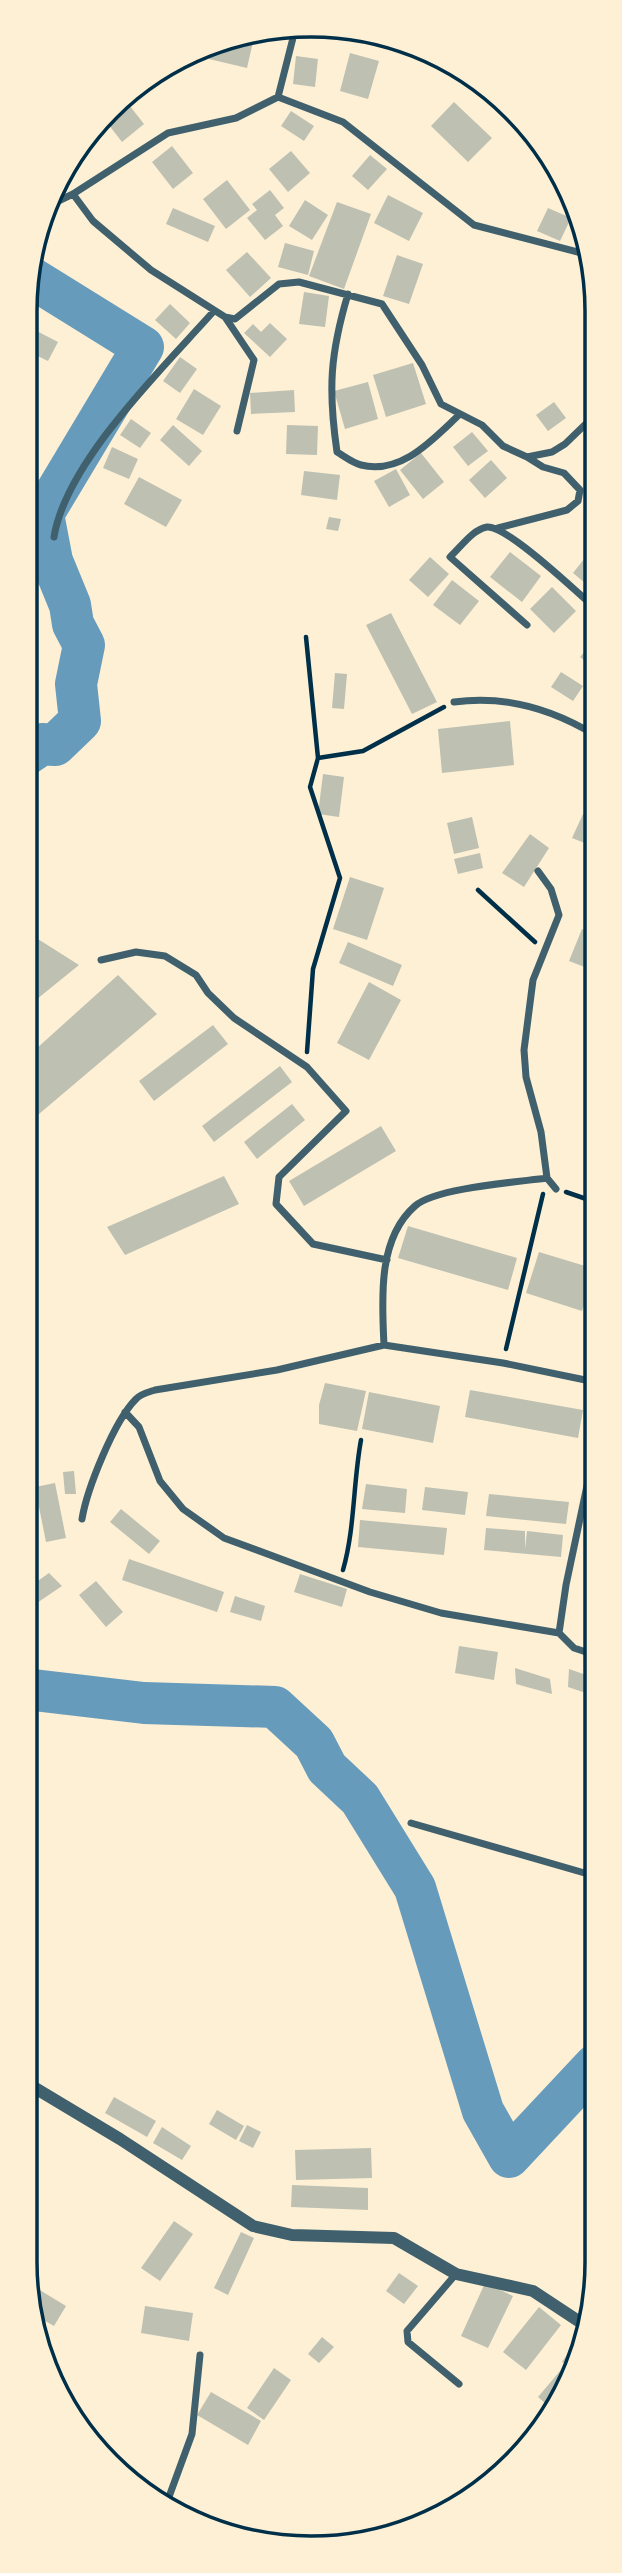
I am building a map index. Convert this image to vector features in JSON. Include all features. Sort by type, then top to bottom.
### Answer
[{"type":"street","points":[[278,97],[293,37]]},
{"type":"street","points":[[61,200],[168,133],[236,118],[278,97],[343,122],[474,225],[579,252]]},
{"type":"street","points":[[73,194],[93,221],[121,246],[213,312],[225,317],[234,319],[279,284],[299,282],[382,303],[422,365],[441,404],[482,425],[503,446],[543,467],[564,473],[580,489],[578,501],[567,509],[498,528],[487,527],[474,534],[450,558],[527,625]]},
{"type":"street","points":[[348,294],[335,338],[330,386],[337,452],[360,465],[393,465],[424,448],[460,414]]},
{"type":"street","points":[[54,537],[56,525],[76,482],[104,439],[138,396],[213,312]]},
{"type":"street","points":[[225,317],[254,360],[237,431]]},
{"type":"street","points":[[527,457],[551,452],[565,444],[585,425]]},
{"type":"street","points":[[498,528],[531,552],[585,599]]},
{"type":"street","points":[[454,702],[481,698],[541,708],[585,730]]},
{"type":"street","points":[[538,871],[551,889],[559,915],[533,980],[524,1050],[526,1077],[541,1132],[547,1178],[556,1189]]},
{"type":"street","points":[[101,961],[136,953],[165,956],[196,975],[208,993],[234,1018],[307,1067],[346,1111],[279,1177],[276,1204],[313,1244],[387,1260]]},
{"type":"street","points":[[384,1345],[382,1286],[387,1260],[398,1231],[415,1205],[457,1191],[547,1178]]},
{"type":"street","points":[[82,1519],[86,1495],[125,1412],[138,1396],[155,1390],[277,1370],[384,1345],[503,1363],[585,1380]]},
{"type":"street","points":[[125,1412],[139,1427],[160,1481],[183,1508],[224,1538],[340,1581],[441,1613],[559,1633],[574,1648],[585,1652]]},
{"type":"street","points":[[559,1633],[585,1495]]},
{"type":"street","points":[[411,1823],[585,1873]]},
{"type":"street","points":[[37,2089],[121,2139],[253,2226],[292,2235],[394,2238],[456,2274],[533,2291],[579,2321]]},
{"type":"street","points":[[456,2274],[407,2331],[408,2342],[458,2384]]},
{"type":"street","points":[[169,2497],[192,2434],[201,2355]]},
{"type":"path","points":[[306,637],[317,758],[310,788],[340,878],[313,969],[307,1015],[307,1067]]},
{"type":"path","points":[[317,758],[363,751],[454,702]]},
{"type":"path","points":[[478,890],[544,950]]},
{"type":"path","points":[[503,1363],[547,1178]]},
{"type":"path","points":[[556,1189],[585,1199]]},
{"type":"path","points":[[340,1581],[350,1546],[354,1479],[361,1440]]},
{"type":"building","points":[[253,43],[247,68],[209,59],[223,51]]},
{"type":"building","points":[[350,53],[379,61],[368,99],[340,91]]},
{"type":"building","points":[[296,56],[318,59],[315,87],[293,84]]},
{"type":"building","points":[[454,102],[492,138],[468,162],[431,126]]},
{"type":"building","points":[[129,105],[144,124],[122,142],[109,125]]},
{"type":"building","points":[[291,111],[314,126],[304,141],[281,126]]},
{"type":"building","points":[[172,146],[193,173],[173,189],[152,162]]},
{"type":"building","points":[[291,151],[310,173],[288,192],[269,169]]},
{"type":"building","points":[[370,155],[387,169],[368,190],[352,176]]},
{"type":"building","points":[[227,180],[250,210],[226,229],[203,199]]},
{"type":"building","points":[[270,190],[284,208],[275,215],[283,226],[265,240],[247,218],[257,210],[252,204]]},
{"type":"building","points":[[388,195],[423,213],[409,241],[374,223]]},
{"type":"building","points":[[305,200],[328,215],[312,240],[289,226]]},
{"type":"building","points":[[337,202],[371,214],[344,289],[309,276]]},
{"type":"building","points":[[173,208],[215,226],[208,242],[166,224]]},
{"type":"building","points":[[548,208],[568,217],[570,220],[560,241],[537,231]]},
{"type":"building","points":[[285,243],[314,251],[308,275],[278,267]]},
{"type":"building","points":[[247,252],[271,278],[250,297],[226,270]]},
{"type":"building","points":[[397,255],[423,264],[409,304],[383,296]]},
{"type":"building","points":[[304,292],[329,296],[325,327],[299,324]]},
{"type":"building","points":[[170,304],[190,323],[176,339],[155,320]]},
{"type":"building","points":[[270,323],[287,339],[270,357],[244,333],[253,324],[261,332]]},
{"type":"building","points":[[37,331],[58,342],[48,361],[37,356]]},
{"type":"building","points":[[180,357],[197,369],[180,393],[163,381]]},
{"type":"building","points":[[413,363],[426,404],[386,417],[373,375]]},
{"type":"building","points":[[368,382],[378,419],[345,429],[334,391]]},
{"type":"building","points":[[194,389],[221,406],[203,435],[176,419]]},
{"type":"building","points":[[294,390],[295,412],[251,414],[250,393]]},
{"type":"building","points":[[554,402],[566,418],[548,431],[536,415]]},
{"type":"building","points":[[131,419],[151,433],[140,448],[120,435]]},
{"type":"building","points":[[173,425],[202,451],[189,466],[160,440]]},
{"type":"building","points":[[287,425],[318,426],[317,455],[286,454]]},
{"type":"building","points":[[472,432],[488,451],[468,466],[453,447]]},
{"type":"building","points":[[112,447],[138,459],[129,479],[103,468]]},
{"type":"building","points":[[421,453],[444,482],[423,499],[400,470]]},
{"type":"building","points":[[491,460],[507,478],[485,498],[469,480]]},
{"type":"building","points":[[396,469],[410,495],[389,507],[374,481]]},
{"type":"building","points":[[304,471],[340,475],[337,500],[301,495]]},
{"type":"building","points":[[139,477],[182,500],[166,527],[124,504]]},
{"type":"building","points":[[329,517],[341,519],[338,531],[326,529]]},
{"type":"building","points":[[510,552],[541,576],[522,602],[490,577]]},
{"type":"building","points":[[430,557],[449,574],[428,597],[409,580]]},
{"type":"building","points":[[585,558],[585,583],[573,573]]},
{"type":"building","points":[[452,580],[479,601],[460,625],[433,605]]},
{"type":"building","points":[[552,587],[576,611],[554,633],[530,609]]},
{"type":"building","points":[[391,613],[437,702],[412,714],[366,625]]},
{"type":"building","points":[[561,672],[583,686],[573,701],[551,687]]},
{"type":"building","points":[[335,673],[347,674],[344,709],[332,708]]},
{"type":"building","points":[[510,721],[514,765],[442,773],[438,729]]},
{"type":"building","points":[[323,774],[344,777],[339,817],[318,814]]},
{"type":"building","points":[[583,814],[585,815],[585,843],[572,838]]},
{"type":"building","points":[[472,817],[479,848],[454,854],[447,823]]},
{"type":"building","points":[[530,834],[549,848],[524,887],[502,873]]},
{"type":"building","points":[[480,853],[483,868],[458,874],[454,859]]},
{"type":"building","points":[[350,877],[384,888],[367,940],[333,929]]},
{"type":"building","points":[[582,929],[585,930],[585,967],[569,961]]},
{"type":"building","points":[[37,938],[79,965],[37,999]]},
{"type":"building","points":[[348,942],[402,965],[393,986],[339,963]]},
{"type":"building","points":[[118,975],[157,1014],[37,1116],[37,1048]]},
{"type":"building","points":[[369,982],[401,1000],[369,1060],[337,1043]]},
{"type":"building","points":[[213,1025],[228,1044],[154,1101],[139,1081]]},
{"type":"building","points":[[280,1066],[292,1082],[214,1142],[202,1126]]},
{"type":"building","points":[[292,1104],[305,1120],[257,1159],[244,1142]]},
{"type":"building","points":[[381,1126],[396,1151],[304,1206],[289,1181]]},
{"type":"building","points":[[224,1176],[239,1204],[125,1255],[107,1227]]},
{"type":"building","points":[[408,1226],[517,1258],[508,1290],[398,1258]]},
{"type":"building","points":[[539,1252],[585,1266],[585,1301],[582,1311],[526,1293]]},
{"type":"building","points":[[325,1383],[366,1391],[357,1431],[319,1424],[319,1405]]},
{"type":"building","points":[[470,1390],[583,1410],[578,1438],[465,1417]]},
{"type":"building","points":[[369,1392],[440,1406],[433,1443],[362,1429]]},
{"type":"building","points":[[74,1471],[76,1494],[65,1494],[63,1472]]},
{"type":"building","points":[[55,1483],[66,1538],[46,1542],[37,1487]]},
{"type":"building","points":[[366,1484],[407,1489],[405,1513],[362,1509]]},
{"type":"building","points":[[425,1487],[468,1492],[465,1515],[422,1510]]},
{"type":"building","points":[[489,1494],[569,1502],[566,1524],[486,1516]]},
{"type":"building","points":[[121,1509],[160,1541],[149,1554],[110,1522]]},
{"type":"building","points":[[360,1520],[447,1528],[444,1555],[358,1547]]},
{"type":"building","points":[[486,1528],[525,1531],[525,1549],[527,1531],[563,1535],[561,1557],[484,1550]]},
{"type":"building","points":[[129,1559],[224,1592],[217,1612],[122,1580]]},
{"type":"building","points":[[49,1573],[62,1586],[37,1603],[37,1582]]},
{"type":"building","points":[[300,1574],[347,1589],[342,1607],[294,1592]]},
{"type":"building","points":[[96,1581],[123,1612],[106,1627],[79,1595]]},
{"type":"building","points":[[235,1596],[265,1606],[261,1621],[230,1612]]},
{"type":"building","points":[[459,1646],[498,1652],[494,1680],[455,1673]]},
{"type":"building","points":[[515,1668],[550,1679],[552,1694],[516,1684]]},
{"type":"building","points":[[569,1669],[585,1675],[585,1693],[568,1687]]},
{"type":"building","points":[[114,2097],[156,2121],[147,2137],[105,2113]]},
{"type":"building","points":[[217,2110],[244,2126],[236,2140],[209,2124]]},
{"type":"building","points":[[247,2125],[261,2132],[253,2148],[239,2141]]},
{"type":"building","points":[[162,2127],[191,2146],[182,2160],[153,2143]]},
{"type":"building","points":[[371,2148],[372,2178],[296,2180],[295,2150]]},
{"type":"building","points":[[292,2185],[368,2188],[368,2210],[291,2207]]},
{"type":"building","points":[[174,2221],[193,2234],[160,2281],[141,2268]]},
{"type":"building","points":[[241,2232],[254,2238],[228,2295],[214,2288]]},
{"type":"building","points":[[399,2273],[418,2286],[404,2304],[386,2291]]},
{"type":"building","points":[[485,2283],[513,2296],[488,2348],[461,2336]]},
{"type":"building","points":[[38,2289],[66,2306],[54,2326],[43,2320]]},
{"type":"building","points":[[145,2306],[193,2313],[189,2341],[141,2333]]},
{"type":"building","points":[[539,2307],[561,2325],[526,2370],[503,2352]]},
{"type":"building","points":[[322,2337],[334,2347],[319,2363],[308,2354]]},
{"type":"building","points":[[571,2348],[565,2364],[562,2362]]},
{"type":"building","points":[[274,2368],[291,2380],[264,2420],[247,2408]]},
{"type":"building","points":[[560,2371],[562,2372],[546,2404],[538,2397]]},
{"type":"building","points":[[211,2392],[261,2421],[248,2445],[197,2415]]},
{"type":"waterway","points":[[37,747],[42,744],[55,745],[80,721],[76,684],[84,645],[73,624],[70,605],[52,561],[43,514],[143,347],[38,282]]},
{"type":"waterway","points":[[37,1690],[144,1703],[275,1707],[314,1743],[327,1768],[360,1799],[415,1888],[483,2111],[509,2157],[585,2076]]}]
